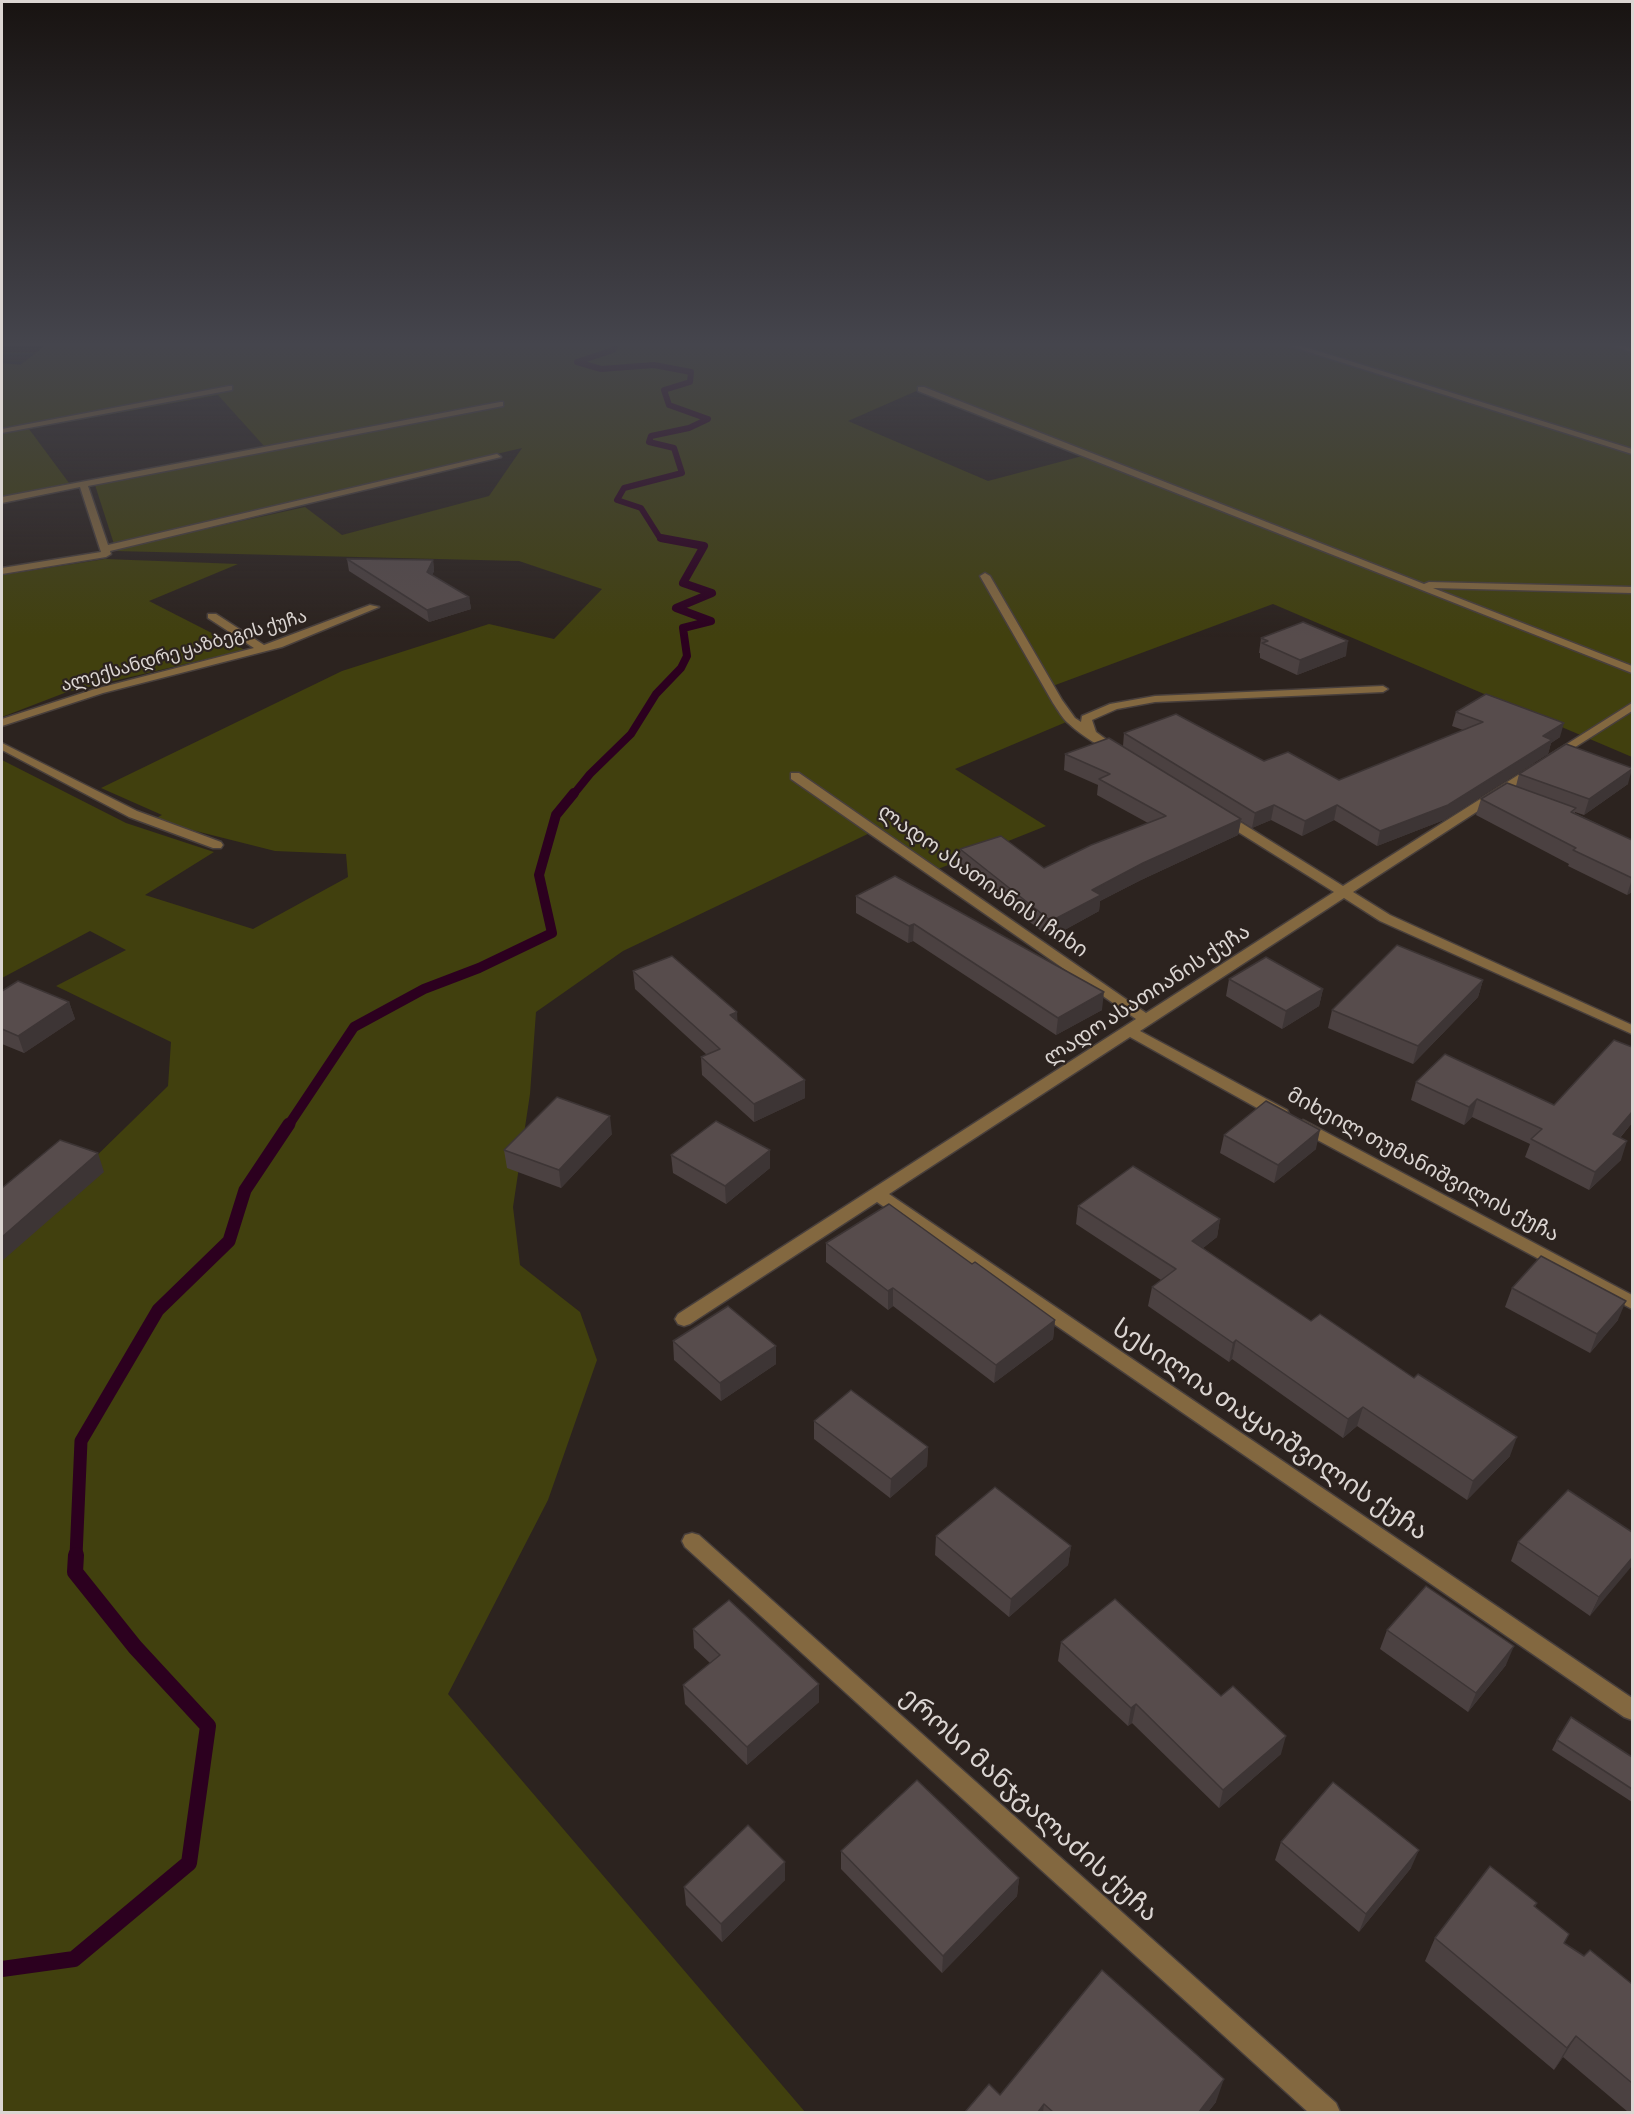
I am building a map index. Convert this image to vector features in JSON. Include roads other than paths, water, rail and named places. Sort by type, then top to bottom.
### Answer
[{"type":"street","points":[[2,500],[309,441]]},
{"type":"street","points":[[1052,441],[1632,670]]},
{"type":"street","points":[[1596,441],[1632,452]]},
{"type":"street","points":[[104,549],[497,457]]},
{"type":"street","points":[[2,571],[106,554],[83,484]]},
{"type":"street","points":[[985,576],[1071,720],[1091,736],[1132,761]]},
{"type":"street","points":[[1418,585],[1632,590]]},
{"type":"street","name":"ალექსანდრე ყაზბეგის ქუჩა","points":[[2,723],[99,691],[262,649],[374,607]]},
{"type":"street","points":[[212,616],[262,649]]},
{"type":"street","points":[[1091,736],[1086,718],[1114,706],[1155,699],[1383,689]]},
{"type":"street","name":"ლადო ასათიანის ქუჩა","points":[[684,1319],[1345,892],[1506,793],[1632,706]]},
{"type":"street","points":[[2,746],[133,814],[218,845]]},
{"type":"street","name":"ლადო ასათიანის I ჩიხი","points":[[795,776],[1147,1020]]},
{"type":"street","points":[[1213,811],[1385,918],[1632,1030]]},
{"type":"street","name":"მიხეილ თუმანიშვილის ქუჩა","points":[[1129,1031],[1632,1303]]},
{"type":"street","name":"სესილია თაყაიშვილის ქუჩა","points":[[878,1194],[1632,1710]]},
{"type":"street","name":"ეროსი მანჯგალაძის ქუჩა","points":[[692,1541],[1327,2112]]},
{"type":"waterway","points":[[649,441],[674,448],[682,473],[624,488],[617,500],[641,508],[660,538],[669,540]]},
{"type":"waterway","points":[[573,795],[590,774],[631,734],[656,694],[681,668],[687,656],[683,628],[711,621],[676,608],[712,593],[683,583],[704,546],[661,538]]},
{"type":"waterway","points":[[288,1126],[354,1027],[424,989],[479,968],[552,933],[539,875],[556,815],[574,793]]},
{"type":"waterway","points":[[76,1556],[81,1441],[158,1310],[229,1241],[245,1190],[289,1124]]},
{"type":"waterway","points":[[2,1969],[74,1959],[189,1863],[208,1726],[135,1647],[75,1572],[76,1555]]}]
